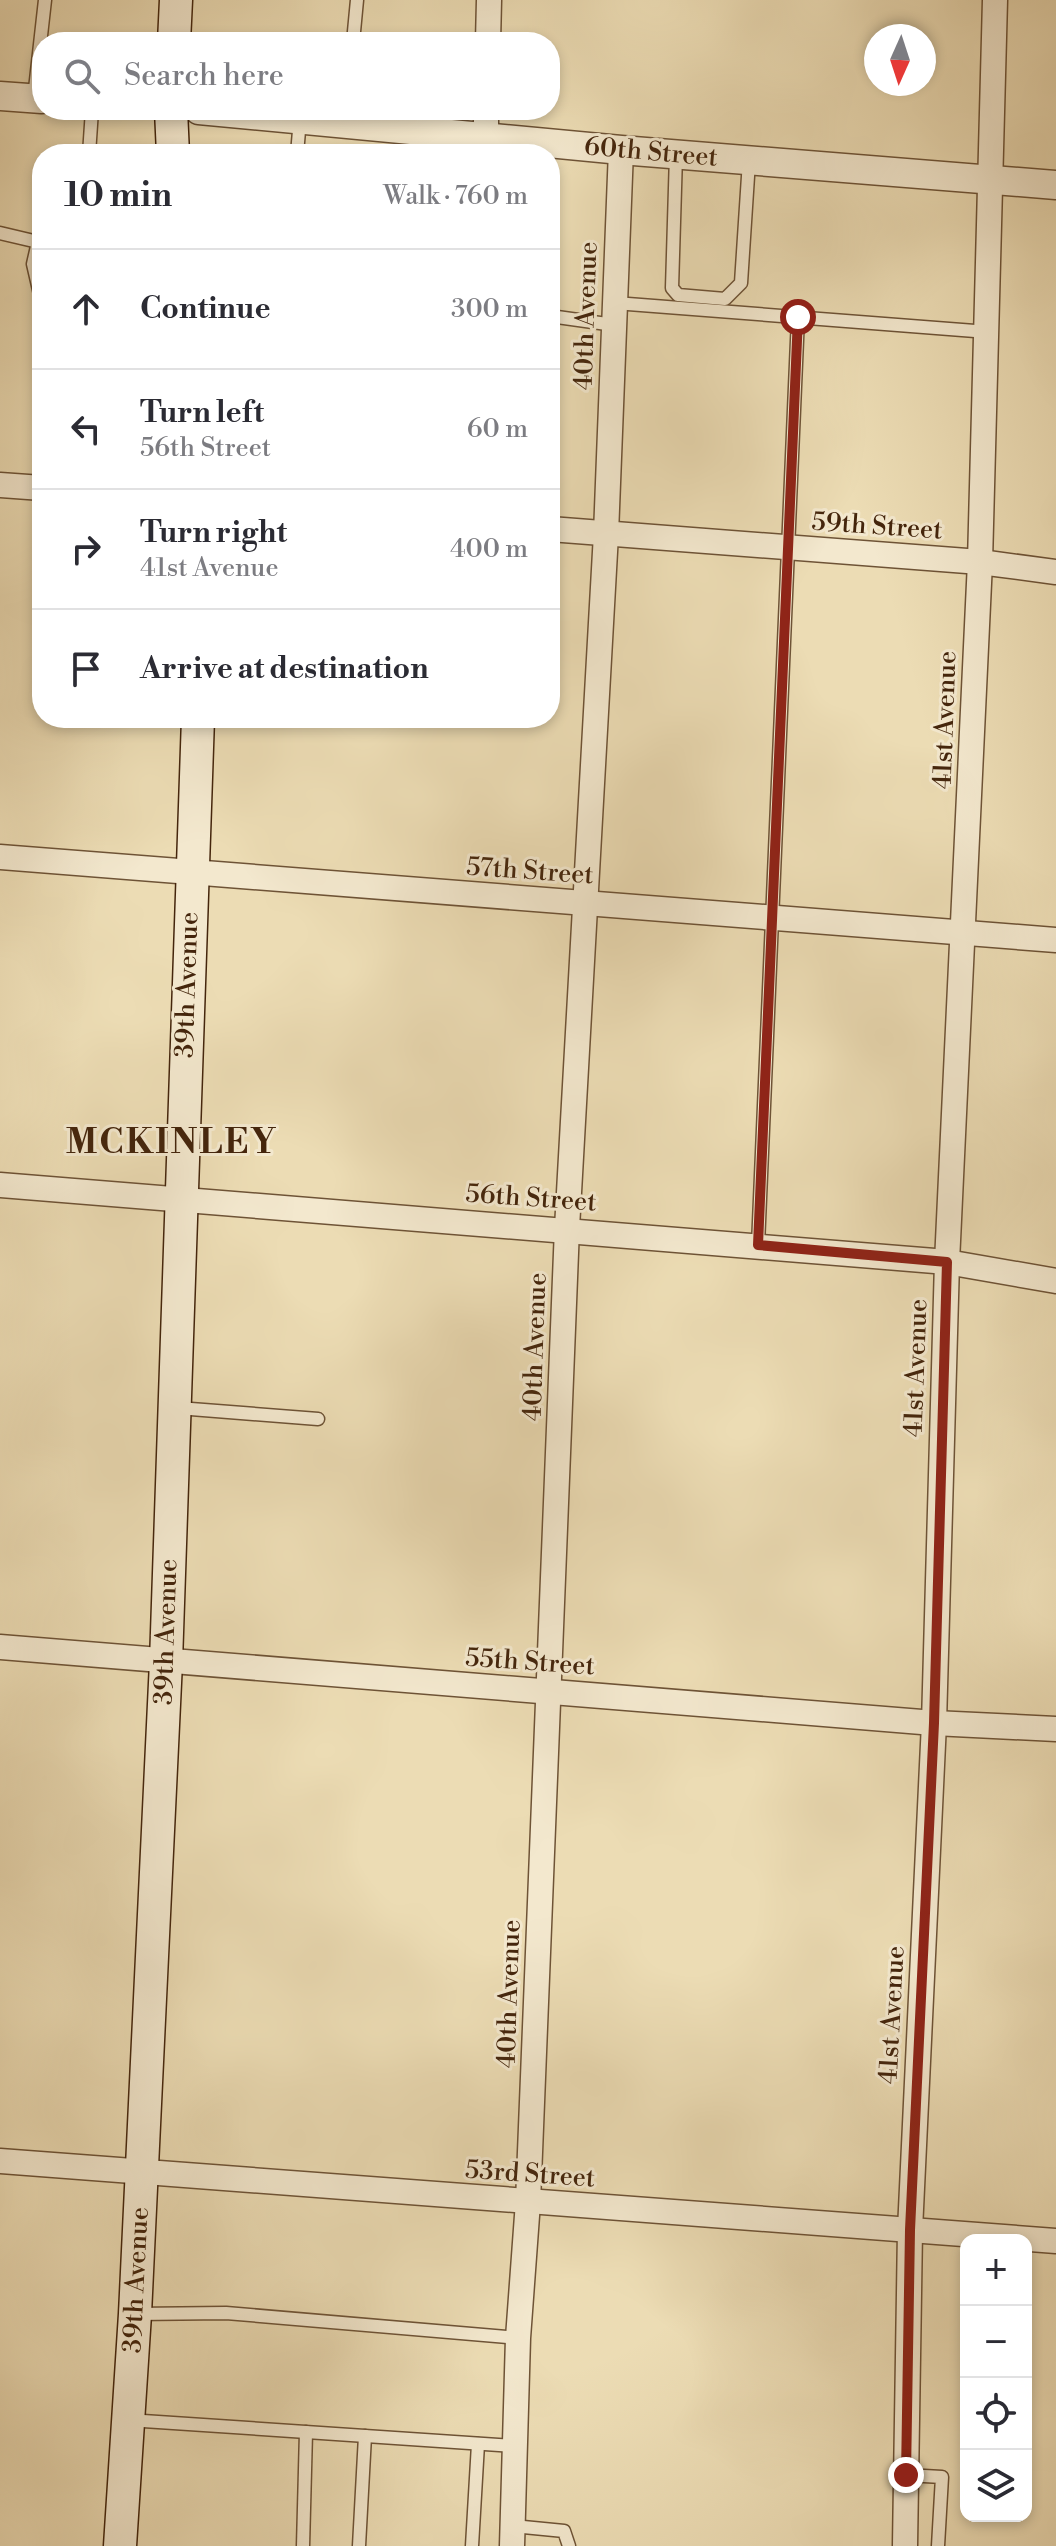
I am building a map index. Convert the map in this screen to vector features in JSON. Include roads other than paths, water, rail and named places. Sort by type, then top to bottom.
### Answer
[{"type":"main road","points":[[171,2],[173,32]]},
{"type":"main road","points":[[171,120],[173,144]]},
{"type":"main road","name":"39th Avenue","points":[[120,2546],[135,2314],[166,1662],[198,728]]},
{"type":"street","points":[[488,32],[489,0]]},
{"type":"street","name":"41st Avenue","points":[[905,2546],[910,2230],[934,1723],[947,1262],[980,562],[993,181],[995,0]]},
{"type":"street","points":[[0,96],[32,98]]},
{"type":"street","name":"60th Street","points":[[386,120],[435,138],[486,124],[621,150],[1056,185]]},
{"type":"street","name":"40th Avenue","points":[[512,2536],[518,2338],[528,2202],[550,1692],[567,1228],[606,534],[621,150]]},
{"type":"street","points":[[0,485],[32,487]]},
{"type":"street","name":"59th Street","points":[[560,530],[980,562],[1056,572]]},
{"type":"street","name":"57th Street","points":[[0,857],[1056,940]]},
{"type":"street","name":"56th Street","points":[[0,1185],[567,1228],[947,1262],[1056,1281]]},
{"type":"street","name":"55th Street","points":[[0,1647],[934,1723],[1056,1729]]},
{"type":"street","name":"53rd Street","points":[[0,2161],[1056,2241]]},
{"type":"lane","points":[[43,32],[45,0]]},
{"type":"lane","points":[[354,32],[357,0]]},
{"type":"lane","points":[[90,144],[91,120]]},
{"type":"lane","points":[[299,144],[303,120]]},
{"type":"lane","points":[[676,155],[672,288],[678,295],[725,299],[741,283],[749,161]]},
{"type":"lane","points":[[0,233],[32,239]]},
{"type":"lane","points":[[560,316],[798,317],[988,332]]},
{"type":"lane","points":[[758,1245],[798,317]]},
{"type":"lane","points":[[174,1408],[318,1419]]},
{"type":"lane","points":[[135,2314],[226,2313],[518,2338]]},
{"type":"lane","points":[[128,2420],[515,2446]]},
{"type":"lane","points":[[303,2546],[306,2432]]},
{"type":"lane","points":[[359,2546],[365,2436]]},
{"type":"lane","points":[[472,2546],[478,2444]]},
{"type":"lane","points":[[906,2475],[942,2477],[938,2546]]},
{"type":"lane","points":[[512,2536],[564,2531],[569,2546]]},
{"type":"district","name":"MCKINLEY","points":[[172,1143]]}]
